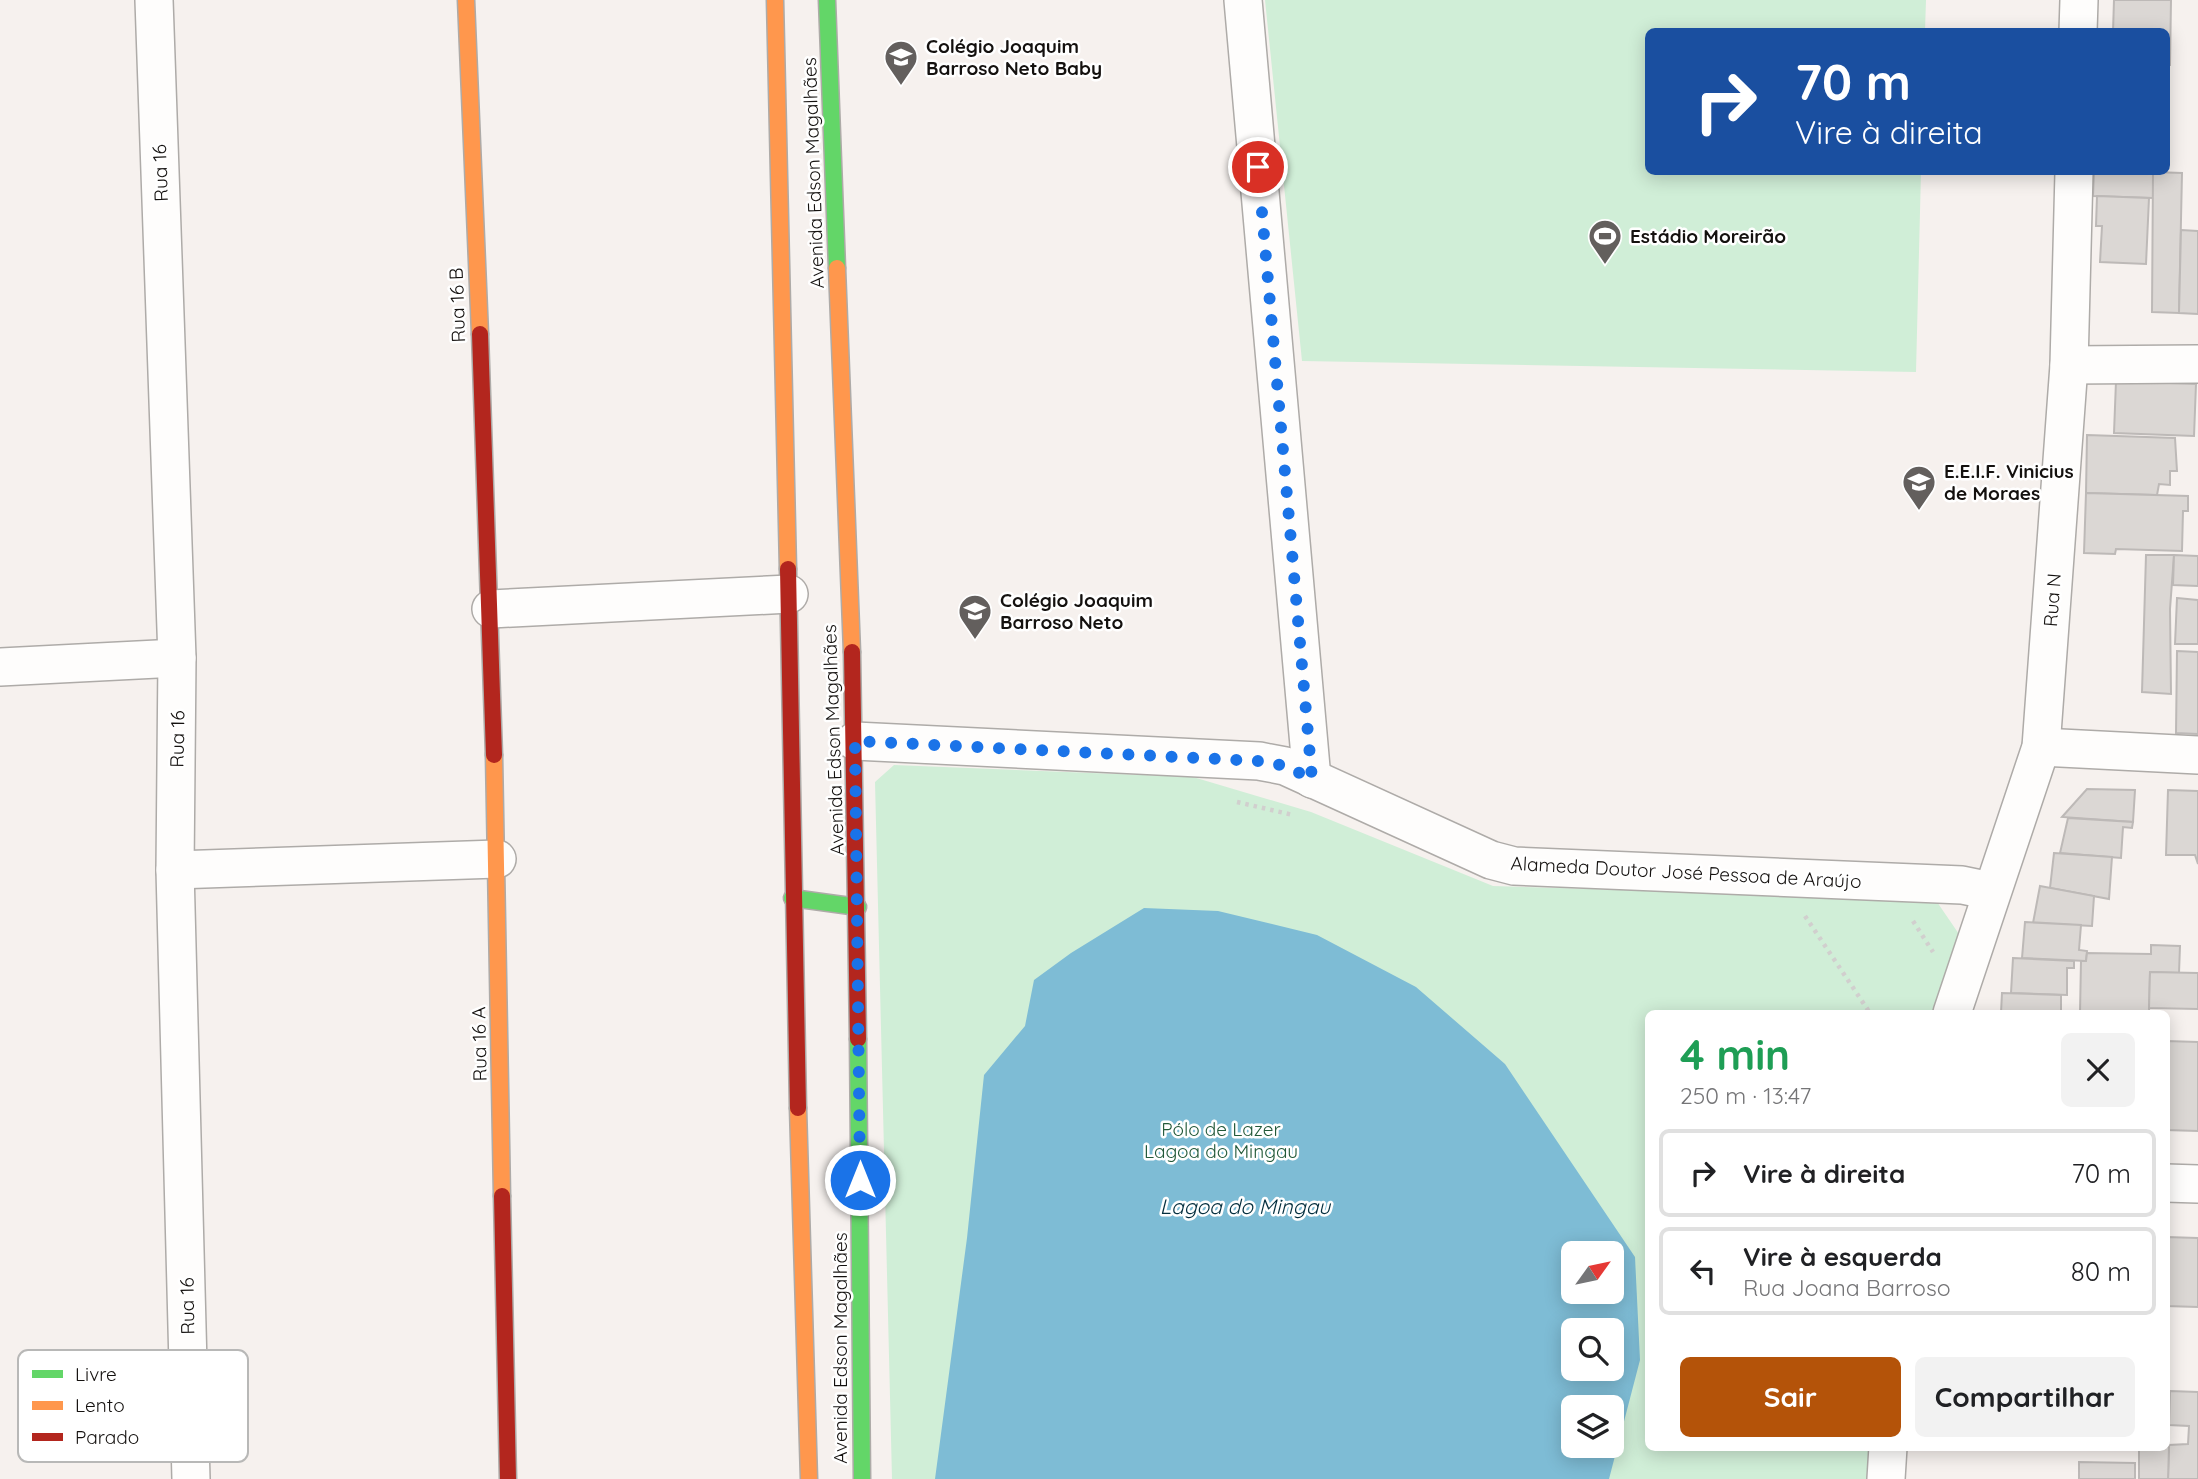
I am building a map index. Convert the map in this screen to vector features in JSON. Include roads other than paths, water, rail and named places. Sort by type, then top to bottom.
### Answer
[{"type":"street","name":"Rua 16","points":[[154,0],[177,657],[175,870],[188,1350]]},
{"type":"street","name":"Rua 16 B","points":[[466,0],[491,609]]},
{"type":"street","name":"Avenida Edson Magalhães","points":[[775,0],[789,594],[792,898],[809,1479]]},
{"type":"street","name":"Avenida Edson Magalhães","points":[[827,0],[855,741],[862,1479]]},
{"type":"street","points":[[1243,0],[1312,779]]},
{"type":"street","points":[[2078,28],[2079,0]]},
{"type":"street","name":"Rua N","points":[[1953,1010],[2041,747],[2069,365],[2074,175]]},
{"type":"street","points":[[2069,365],[2198,364]]},
{"type":"street","points":[[491,609],[789,594]]},
{"type":"street","name":"Rua 16 A","points":[[491,609],[508,1479]]},
{"type":"street","points":[[0,667],[177,657]]},
{"type":"street","name":"Alameda Doutor José Pessoa de Araújo","points":[[855,741],[1259,761],[1285,766],[1491,860],[1514,866],[1962,885],[1991,891]]},
{"type":"street","points":[[2041,747],[2198,755]]},
{"type":"street","points":[[175,870],[497,859]]},
{"type":"street","points":[[792,898],[858,907]]},
{"type":"street","points":[[2170,1183],[2198,1184]]},
{"type":"street","points":[[1886,1479],[1888,1451]]},
{"type":"water","name":"Lagoa do Mingau","points":[[1144,908],[1218,911],[1317,935],[1416,987],[1505,1064],[1635,1257],[1640,1360],[1624,1421],[1624,1395],[1561,1395],[1561,1458],[1614,1458],[1609,1479],[935,1479],[967,1238],[984,1075],[1025,1026],[1034,980],[1071,953]]},
{"type":"place","name":"Colégio Joaquim Barroso Neto Baby","points":[[901,87]]},
{"type":"place","name":"Estádio Moreirão","points":[[1605,266]]},
{"type":"place","name":"E.E.I.F. Vinicius de Moraes","points":[[1919,512]]},
{"type":"place","name":"Colégio Joaquim Barroso Neto","points":[[975,641]]},
{"type":"park label","name":"Pólo de Lazer Lagoa do Mingau","points":[[1221,1140]]}]
